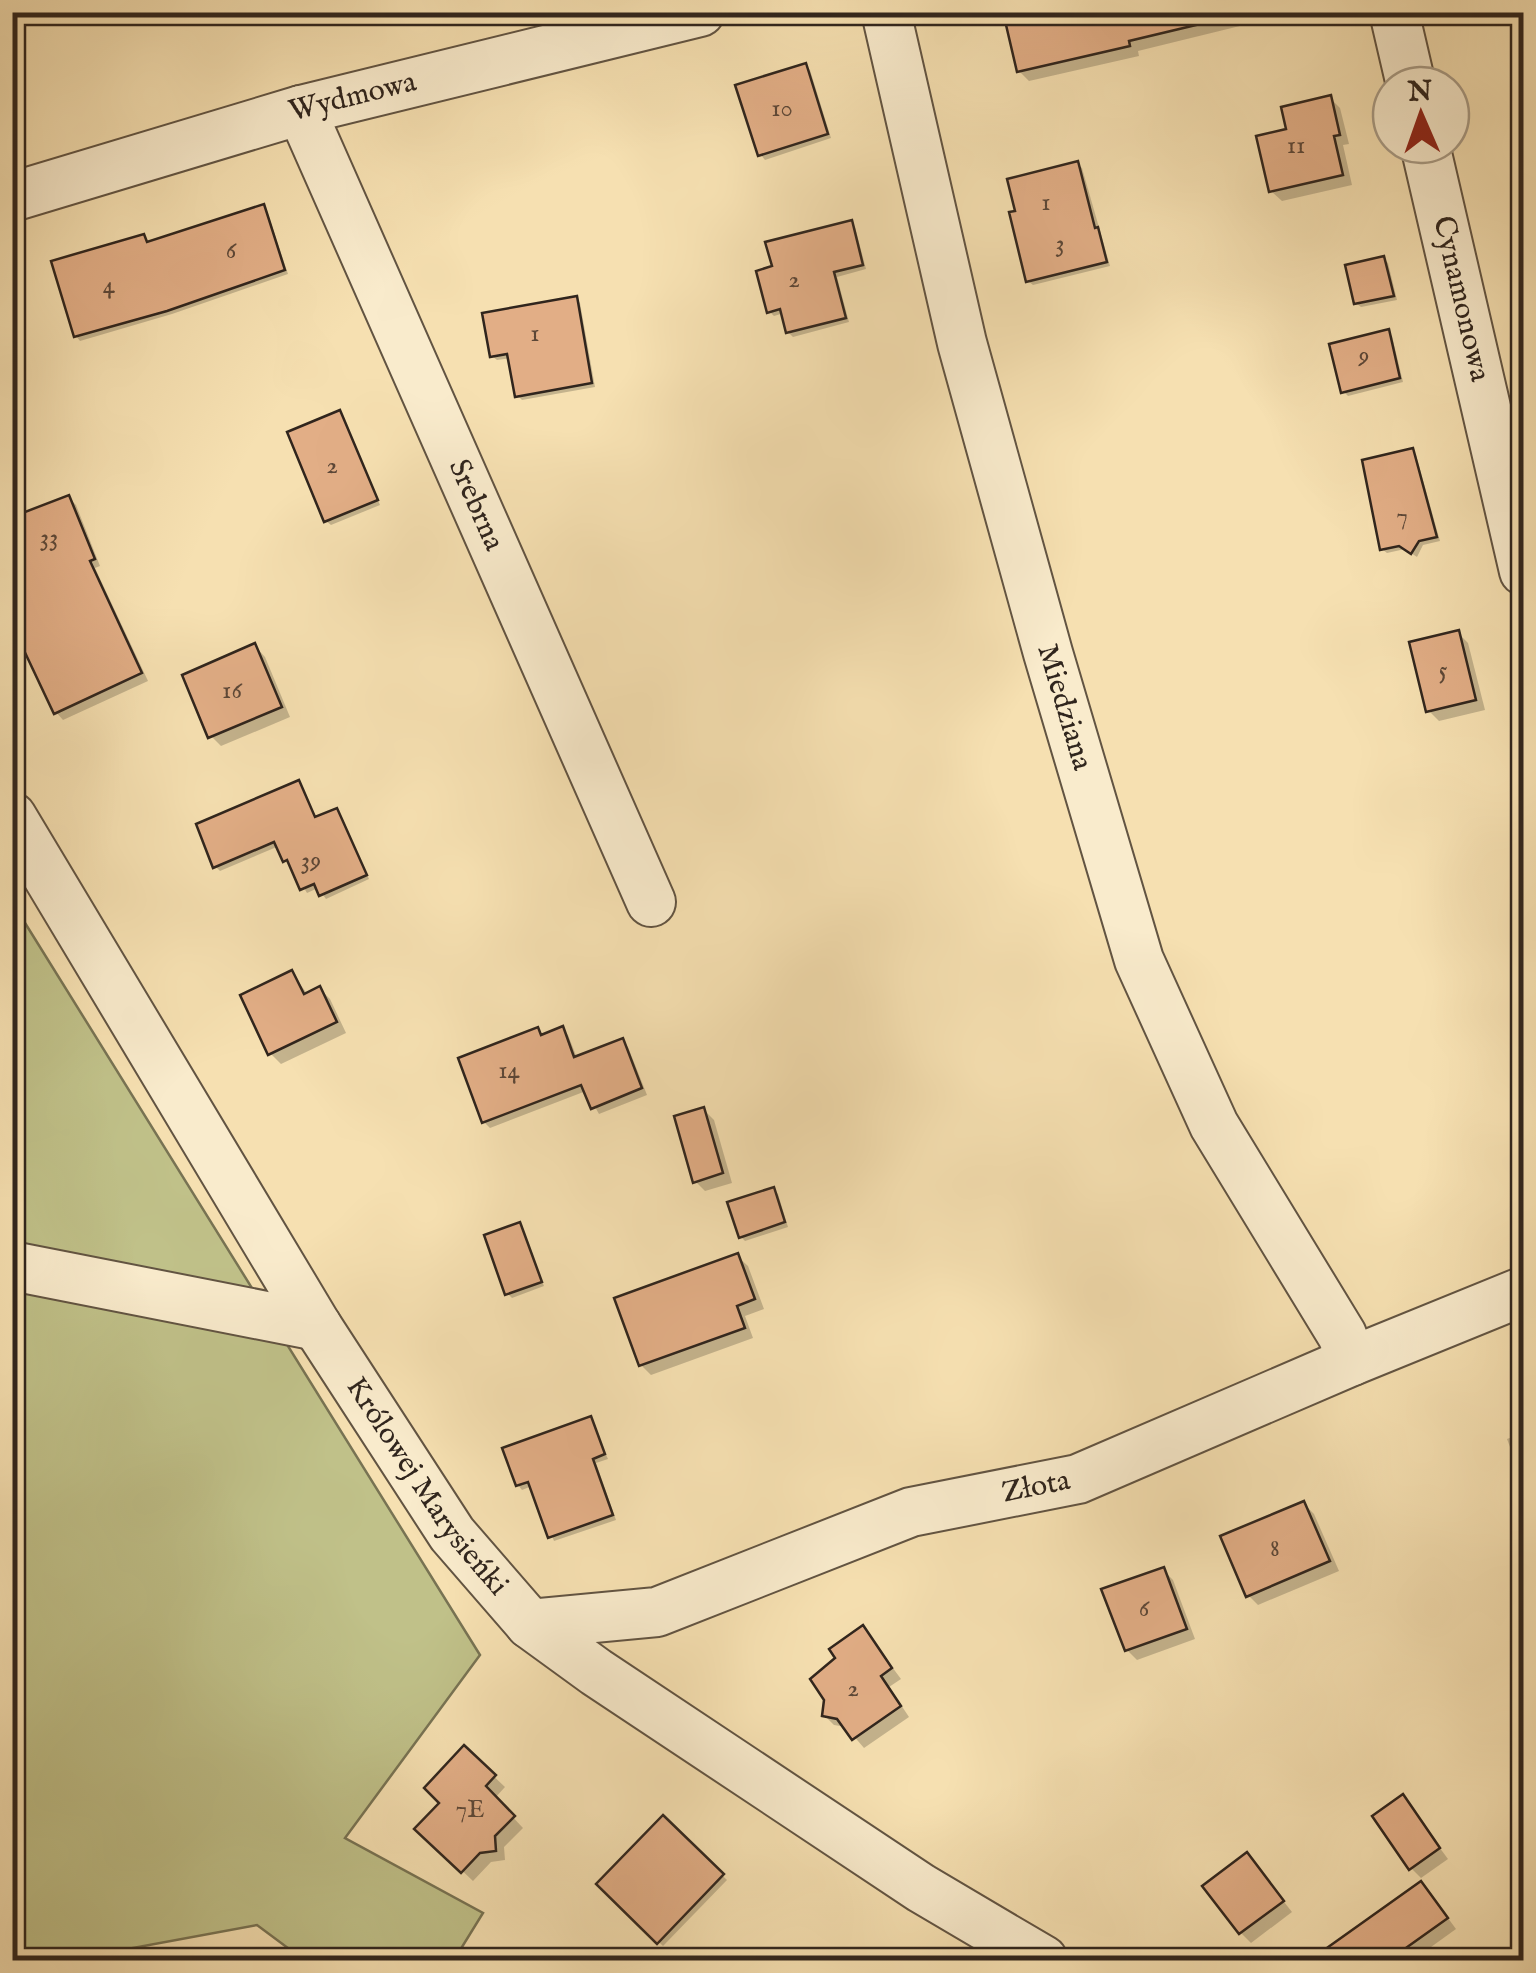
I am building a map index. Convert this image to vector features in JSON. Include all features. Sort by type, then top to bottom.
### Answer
[{"type":"street","name":"Wydmowa","points":[[12,198],[302,110],[700,12]]},
{"type":"street","name":"Miedziana","points":[[886,12],[962,343],[1048,653],[1140,960],[1214,1126],[1342,1335],[1352,1360]]},
{"type":"street","points":[[1394,12],[1406,65]]},
{"type":"street","name":"Srebrna","points":[[302,110],[651,902]]},
{"type":"street","name":"Cynamonowa","points":[[1430,165],[1524,571]]},
{"type":"street","name":"Królowej Marysieńki","points":[[12,817],[317,1326],[452,1534],[530,1624],[921,1888],[1042,1960]]},
{"type":"street","points":[[12,1266],[317,1326]]},
{"type":"street","name":"Złota","points":[[530,1624],[657,1612],[911,1512],[1078,1479],[1352,1360],[1524,1291]]},
{"type":"green space","points":[[12,902],[480,1655],[345,1838],[483,1913],[454,1960],[304,1960],[257,1925],[68,1960],[13,1960]]},
{"type":"building","points":[[1003,12],[1194,12],[1196,25],[1129,41],[1130,46],[1017,72]]},
{"type":"building","points":[[806,63],[828,134],[758,156],[735,85]]},
{"type":"building","points":[[1331,95],[1340,135],[1334,136],[1343,175],[1269,192],[1256,136],[1286,129],[1281,107]]},
{"type":"building","points":[[1078,161],[1107,262],[1026,282],[1009,212],[1015,211],[1007,179]]},
{"type":"building","points":[[264,204],[285,270],[167,311],[74,337],[51,261],[144,234],[147,242]]},
{"type":"building","points":[[852,220],[863,265],[834,272],[846,318],[786,333],[780,309],[767,313],[756,271],[772,266],[765,242]]},
{"type":"building","points":[[1384,256],[1394,296],[1354,304],[1345,265]]},
{"type":"building","points":[[577,296],[592,383],[515,397],[507,354],[490,357],[482,313]]},
{"type":"building","points":[[1389,329],[1400,378],[1341,393],[1329,344]]},
{"type":"building","points":[[340,410],[378,500],[324,522],[287,432]]},
{"type":"building","points":[[1413,448],[1437,537],[1419,541],[1411,554],[1399,546],[1380,550],[1362,460]]},
{"type":"building","points":[[69,495],[95,559],[90,561],[142,673],[54,714],[12,625],[12,517]]},
{"type":"building","points":[[1459,630],[1476,700],[1426,712],[1409,642]]},
{"type":"building","points":[[255,643],[282,707],[208,738],[182,675]]},
{"type":"building","points":[[299,780],[315,817],[337,808],[367,875],[319,896],[314,884],[300,890],[274,842],[213,868],[196,824]]},
{"type":"building","points":[[292,970],[304,994],[320,986],[337,1022],[268,1055],[240,995]]},
{"type":"building","points":[[563,1026],[574,1057],[623,1038],[642,1088],[591,1109],[581,1085],[482,1123],[458,1058],[538,1027],[541,1035]]},
{"type":"building","points":[[704,1107],[723,1173],[693,1183],[674,1116]]},
{"type":"building","points":[[774,1187],[785,1222],[739,1238],[727,1202]]},
{"type":"building","points":[[520,1222],[542,1282],[505,1295],[484,1235]]},
{"type":"building","points":[[738,1253],[755,1299],[737,1306],[745,1328],[639,1366],[614,1298]]},
{"type":"building","points":[[591,1416],[605,1454],[593,1459],[613,1515],[548,1538],[528,1482],[516,1486],[502,1448]]},
{"type":"building","points":[[1304,1501],[1330,1561],[1246,1597],[1220,1536]]},
{"type":"building","points":[[1164,1567],[1187,1629],[1125,1651],[1101,1589]]},
{"type":"building","points":[[863,1625],[892,1668],[881,1676],[901,1706],[852,1740],[837,1719],[822,1716],[824,1700],[810,1679],[835,1658],[829,1649]]},
{"type":"building","points":[[464,1745],[496,1775],[486,1786],[515,1816],[495,1836],[496,1851],[480,1853],[461,1873],[414,1829],[439,1803],[424,1788]]},
{"type":"building","points":[[1403,1794],[1440,1848],[1409,1870],[1372,1816]]},
{"type":"building","points":[[663,1815],[724,1874],[657,1944],[596,1884]]},
{"type":"building","points":[[1247,1852],[1284,1901],[1239,1934],[1202,1886]]},
{"type":"building","points":[[1421,1881],[1448,1918],[1389,1960],[1310,1960]]}]
